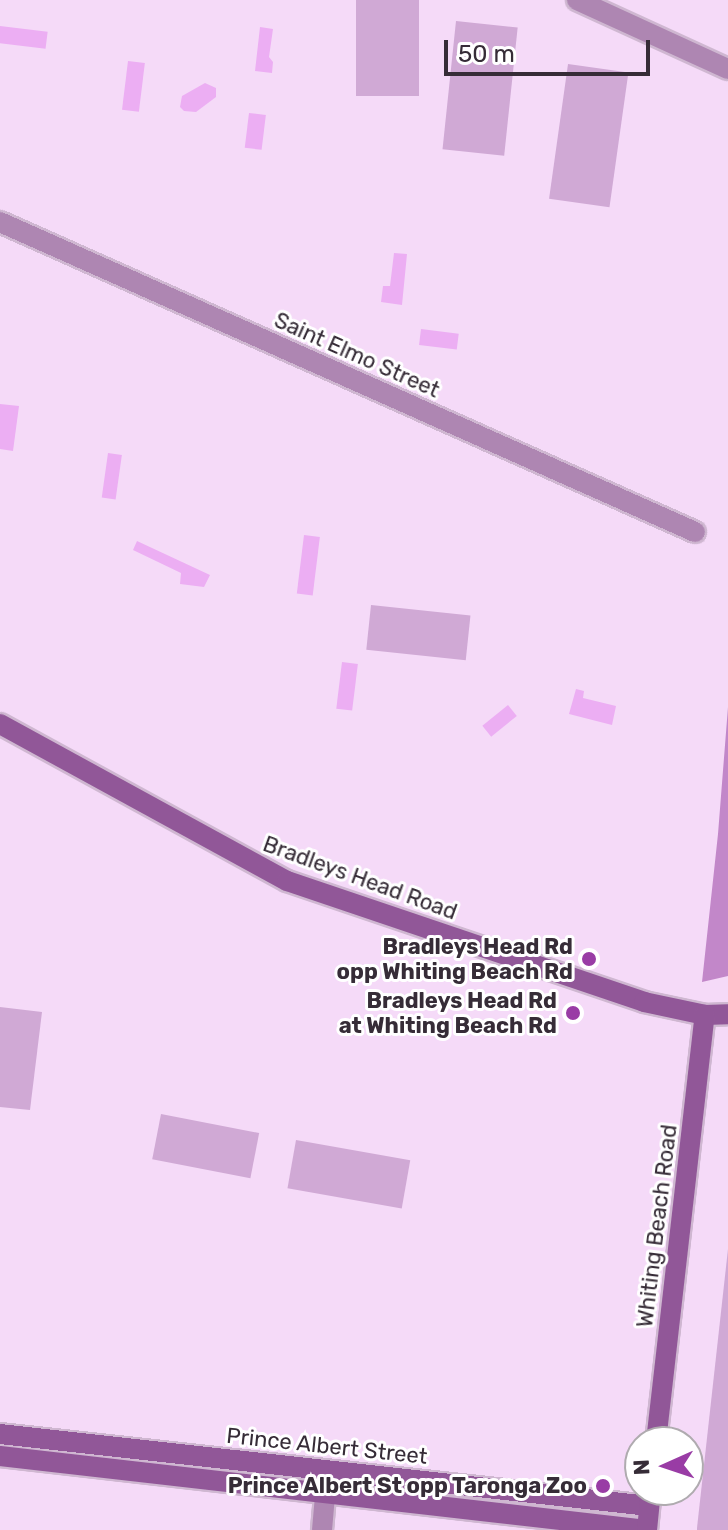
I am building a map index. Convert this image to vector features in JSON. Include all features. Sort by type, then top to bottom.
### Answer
[{"type":"street","points":[[577,0],[728,69]]},
{"type":"street","name":"Saint Elmo Street","points":[[0,222],[695,532]]},
{"type":"street","name":"Bradleys Head Road","points":[[0,724],[261,870],[287,881],[644,1002],[705,1015],[728,1014]]},
{"type":"street","name":"Whiting Beach Road","points":[[658,1426],[705,1015]]},
{"type":"street","name":"Prince Albert Street","points":[[0,1434],[624,1495]]},
{"type":"street","points":[[0,1456],[647,1530],[649,1506]]},
{"type":"street","points":[[322,1530],[325,1494]]},
{"type":"shaded area","points":[[356,0],[419,0],[419,96],[356,96]]},
{"type":"shaded area","points":[[456,21],[518,27],[504,156],[443,149]]},
{"type":"shaded area","points":[[0,26],[48,32],[46,49],[0,43]]},
{"type":"shaded area","points":[[260,27],[273,29],[269,57],[273,62],[272,73],[255,71]]},
{"type":"shaded area","points":[[128,61],[145,63],[139,112],[122,110]]},
{"type":"shaded area","points":[[568,64],[628,72],[609,207],[549,199]]},
{"type":"shaded area","points":[[205,83],[216,88],[216,97],[196,112],[184,111],[180,107],[182,96]]},
{"type":"shaded area","points":[[249,113],[266,115],[262,150],[245,148]]},
{"type":"shaded area","points":[[394,253],[407,254],[402,305],[381,302],[383,286],[390,286]]},
{"type":"shaded area","points":[[421,329],[459,334],[457,350],[419,345]]},
{"type":"shaded area","points":[[0,404],[19,406],[13,451],[0,449]]},
{"type":"shaded area","points":[[108,453],[122,455],[116,500],[102,498]]},
{"type":"shaded area","points":[[304,535],[320,537],[313,596],[297,594]]},
{"type":"shaded area","points":[[137,541],[210,575],[204,587],[180,584],[181,573],[133,550]]},
{"type":"shaded area","points":[[371,605],[470,615],[466,660],[366,650]]},
{"type":"shaded area","points":[[342,662],[358,664],[352,711],[336,709]]},
{"type":"shaded area","points":[[576,689],[584,691],[583,698],[616,706],[612,725],[569,714]]},
{"type":"shaded area","points":[[508,705],[517,716],[491,737],[482,726]]},
{"type":"shaded area","points":[[728,707],[728,976],[702,982],[718,834]]},
{"type":"shaded area","points":[[0,1007],[42,1012],[30,1110],[0,1107]]},
{"type":"shaded area","points":[[161,1114],[259,1133],[250,1178],[152,1159]]},
{"type":"shaded area","points":[[296,1140],[410,1160],[402,1208],[287,1188]]},
{"type":"shaded area","points":[[728,1249],[728,1530],[697,1530],[699,1506],[704,1506],[704,1465]]},
{"type":"place","name":"Bradleys Head Rd opp Whiting Beach Rd","points":[[589,959]]},
{"type":"place","name":"Bradleys Head Rd at Whiting Beach Rd","points":[[573,1013]]},
{"type":"place","name":"Prince Albert St opp Taronga Zoo","points":[[603,1486]]}]
